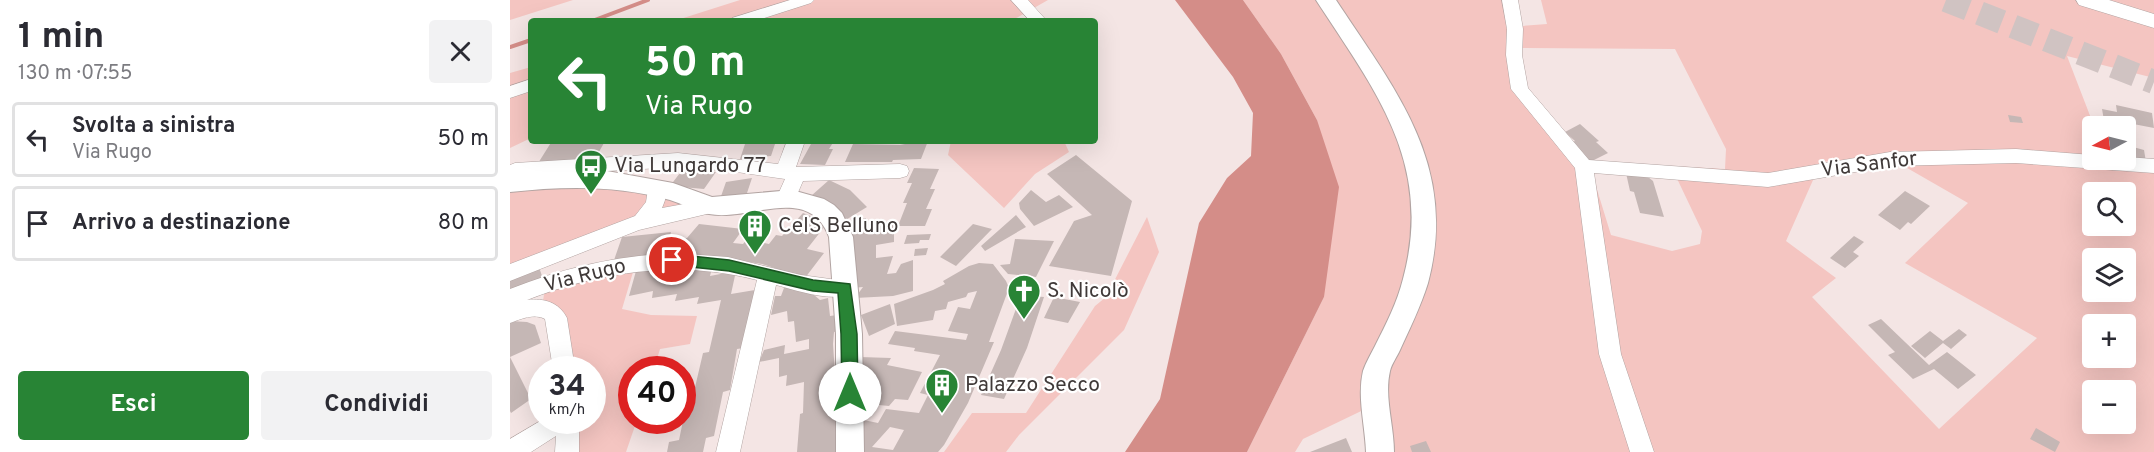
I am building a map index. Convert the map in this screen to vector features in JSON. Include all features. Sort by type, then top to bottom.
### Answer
[{"type":"main road","points":[[2087,0],[2154,21]]},
{"type":"street","points":[[748,18],[806,0]]},
{"type":"street","points":[[1019,0],[1036,18]]},
{"type":"street","points":[[1326,0],[1376,75],[1411,144],[1425,199],[1418,271],[1402,316],[1377,371],[1375,391],[1380,452]]},
{"type":"street","points":[[1510,0],[1515,28],[1514,55],[1520,89],[1584,166],[1610,354],[1642,452]]},
{"type":"street","points":[[510,92],[528,86]]},
{"type":"street","points":[[786,200],[796,144]]},
{"type":"street","name":"Via Sanfor","points":[[1584,166],[1768,180],[1890,159],[2016,156],[2154,166]]},
{"type":"street","points":[[512,176],[678,160],[730,164],[791,173],[900,171]]},
{"type":"street","points":[[512,176],[630,182],[711,206]]},
{"type":"street","points":[[641,222],[654,207],[658,194],[656,188]]},
{"type":"street","points":[[510,273],[641,222],[679,211],[786,200],[804,201],[816,205],[834,219],[842,237],[849,334],[850,452]]},
{"type":"street","points":[[510,258],[552,247],[559,253]]},
{"type":"street","name":"Via Rugo","points":[[510,298],[584,274],[660,260],[687,260],[768,274],[822,287],[845,288]]},
{"type":"street","points":[[728,452],[768,274]]},
{"type":"street","points":[[510,314],[534,308],[554,313],[562,356]]},
{"type":"street","points":[[510,452],[539,434]]},
{"type":"street","points":[[567,452],[568,434]]},
{"type":"shaded area","points":[[510,0],[573,0],[510,20]]},
{"type":"shaded area","points":[[740,0],[1048,0],[1016,18],[683,18]]},
{"type":"shaded area","points":[[1175,0],[1243,0],[1281,54],[1317,120],[1339,187],[1324,297],[1247,452],[1125,452],[1160,399],[1199,223],[1227,178],[1251,156],[1253,113],[1233,77]]},
{"type":"shaded area","points":[[1243,0],[1502,0],[1509,27],[1547,24],[1541,0],[2154,0],[2154,78],[2067,56],[2090,116],[2082,116],[2082,170],[2136,170],[2136,161],[2154,162],[2154,452],[1381,452],[1380,402],[1303,439],[1295,452],[1247,452],[1324,297],[1317,120],[1281,54]],"holes":[[[1508,48],[1675,49],[1726,149],[1725,169],[1671,166],[1702,231],[1700,244],[1672,251],[1611,235],[1591,170],[1514,87]],[[1888,157],[1968,203],[1905,263],[2037,338],[1939,429],[1812,297],[1836,278],[1786,241],[1821,162]]]},
{"type":"shaded area","points":[[528,68],[528,139],[510,148],[510,73]]},
{"type":"shaded area","points":[[950,144],[1065,144],[1069,152],[1035,174],[1004,208],[948,155]]},
{"type":"shaded area","points":[[586,181],[709,208],[652,216],[510,271],[510,183]]},
{"type":"shaded area","points":[[1147,217],[1159,252],[1124,330],[1019,435],[1006,452],[944,452],[972,413],[1026,413],[1095,306],[1106,297]]},
{"type":"shaded area","points":[[636,262],[622,309],[651,315],[697,316],[690,344],[660,349],[658,356],[618,356],[618,434],[632,434],[626,452],[565,452],[566,434],[606,434],[606,356],[562,356],[543,301],[546,282]]},
{"type":"building","points":[[2116,105],[2152,113],[2154,128],[2136,125],[2136,116],[2103,116],[2102,109],[2117,112]]},
{"type":"building","points":[[2008,115],[2021,117],[2023,123],[2010,122]]},
{"type":"building","points":[[1580,124],[1599,141],[1596,142],[1608,153],[1590,162],[1570,143],[1575,141],[1565,132]]},
{"type":"building","points":[[550,144],[603,144],[592,164],[535,168]]},
{"type":"building","points":[[745,144],[775,144],[771,156],[740,159]]},
{"type":"building","points":[[811,144],[832,144],[829,149],[833,149],[825,165],[800,164]]},
{"type":"building","points":[[853,144],[927,144],[921,159],[893,160],[892,162],[845,162]]},
{"type":"building","points":[[2136,148],[2144,150],[2146,162],[2136,160]]},
{"type":"building","points":[[1076,155],[1132,201],[1111,276],[1049,266],[1074,221],[1092,215],[1047,174]]},
{"type":"building","points":[[914,168],[939,169],[930,189],[935,189],[926,209],[932,209],[925,226],[898,226],[907,203],[903,203],[912,183],[907,183]]},
{"type":"building","points":[[683,169],[716,172],[704,189],[670,186]]},
{"type":"building","points":[[1626,173],[1643,173],[1653,181],[1664,217],[1640,213],[1634,192],[1630,191]]},
{"type":"building","points":[[752,178],[745,199],[719,202],[726,182]]},
{"type":"building","points":[[829,180],[850,190],[867,207],[844,221],[811,196]]},
{"type":"building","points":[[1031,190],[1046,202],[1059,195],[1073,207],[1034,226],[1020,209],[1019,203]]},
{"type":"building","points":[[1905,191],[1930,206],[1911,224],[1908,222],[1900,230],[1878,215]]},
{"type":"building","points":[[803,213],[816,218],[813,222],[825,226],[807,249],[824,253],[805,278],[762,264],[736,260],[613,263],[622,237],[671,232],[669,240],[687,238],[699,224],[743,229],[733,243],[743,244],[747,239],[769,244],[776,235],[782,236]]},
{"type":"building","points":[[1016,215],[1026,227],[985,251],[981,246]]},
{"type":"building","points":[[866,218],[867,229],[894,223],[894,242],[876,245],[876,258],[893,256],[887,274],[896,273],[901,264],[913,260],[913,291],[893,296],[855,298],[863,287],[852,288],[848,221]]},
{"type":"building","points":[[973,224],[992,229],[956,266],[940,257]]},
{"type":"building","points":[[931,234],[929,240],[904,244],[907,235]]},
{"type":"building","points":[[1854,236],[1864,242],[1853,252],[1859,256],[1845,268],[1830,258]]},
{"type":"building","points":[[1015,239],[1054,241],[1036,277],[1008,274],[1000,265],[1010,264]]},
{"type":"building","points":[[928,248],[926,255],[914,256],[915,249]]},
{"type":"building","points":[[979,263],[993,264],[1009,288],[989,342],[994,342],[968,403],[944,445],[938,452],[857,452],[859,419],[878,423],[886,409],[919,413],[928,395],[920,393],[940,355],[888,344],[895,331],[966,340],[968,334],[948,331],[958,307],[970,309],[977,291],[948,302],[946,309],[935,311],[933,320],[897,326],[894,304],[945,284],[943,281]],"holes":[[[890,427],[904,430],[893,450],[872,447]]]},
{"type":"building","points":[[666,266],[665,271],[689,266],[688,272],[712,268],[710,276],[736,271],[731,294],[755,290],[744,348],[737,349],[730,390],[723,392],[714,436],[706,438],[703,452],[667,452],[669,442],[679,440],[680,434],[696,434],[696,383],[703,353],[709,352],[721,300],[697,304],[699,297],[675,301],[677,294],[652,298],[653,291],[629,296],[636,271]]},
{"type":"building","points":[[539,267],[543,279],[510,292],[510,278]]},
{"type":"building","points":[[790,285],[808,290],[820,300],[828,298],[830,316],[837,315],[838,331],[834,332],[833,344],[837,405],[835,452],[797,452],[800,414],[803,413],[804,382],[786,386],[787,375],[779,377],[779,358],[759,362],[764,350],[785,345],[784,354],[809,349],[809,339],[796,342],[794,321],[788,322],[787,311],[771,315],[775,296],[781,296],[784,288]]},
{"type":"building","points":[[1021,295],[1044,297],[1027,348],[1004,399],[981,395],[1001,350]]},
{"type":"building","points":[[1054,297],[1080,302],[1068,323],[1044,318]]},
{"type":"building","points":[[890,304],[895,324],[869,336],[861,315]]},
{"type":"building","points":[[1881,319],[1929,365],[1947,352],[1976,375],[1958,389],[1934,369],[1913,379],[1888,355],[1895,352],[1868,325]]},
{"type":"building","points":[[510,321],[535,325],[541,343],[510,357]]},
{"type":"building","points":[[1959,329],[1967,335],[1951,349],[1943,343],[1925,358],[1911,346],[1930,331],[1943,341]]},
{"type":"building","points":[[510,357],[528,393],[528,401],[511,413]]},
{"type":"building","points":[[860,357],[891,358],[887,365],[922,372],[908,400],[895,399],[889,406],[859,403],[859,391],[878,392],[881,386],[871,385],[874,379],[860,377]]},
{"type":"building","points":[[2036,428],[2060,442],[2055,452],[2030,439]]},
{"type":"building","points":[[1346,438],[1352,452],[1310,452]]},
{"type":"building","points":[[1426,441],[1431,452],[1412,452],[1410,446]]},
{"type":"waterway","points":[[600,18],[648,0]]},
{"type":"waterway","points":[[510,47],[528,41]]},
{"type":"tunnel","points":[[1946,0],[2154,82]]},
{"type":"place","name":"Via Lungardo 77","points":[[591,195]]},
{"type":"place","name":"CeIS Belluno","points":[[755,255]]},
{"type":"place","name":"S. Nicolò","points":[[1024,320]]},
{"type":"place","name":"Palazzo Secco","points":[[942,414]]},
{"type":"route","points":[[672,260],[729,265],[813,286],[845,288],[849,334],[850,393]]}]
